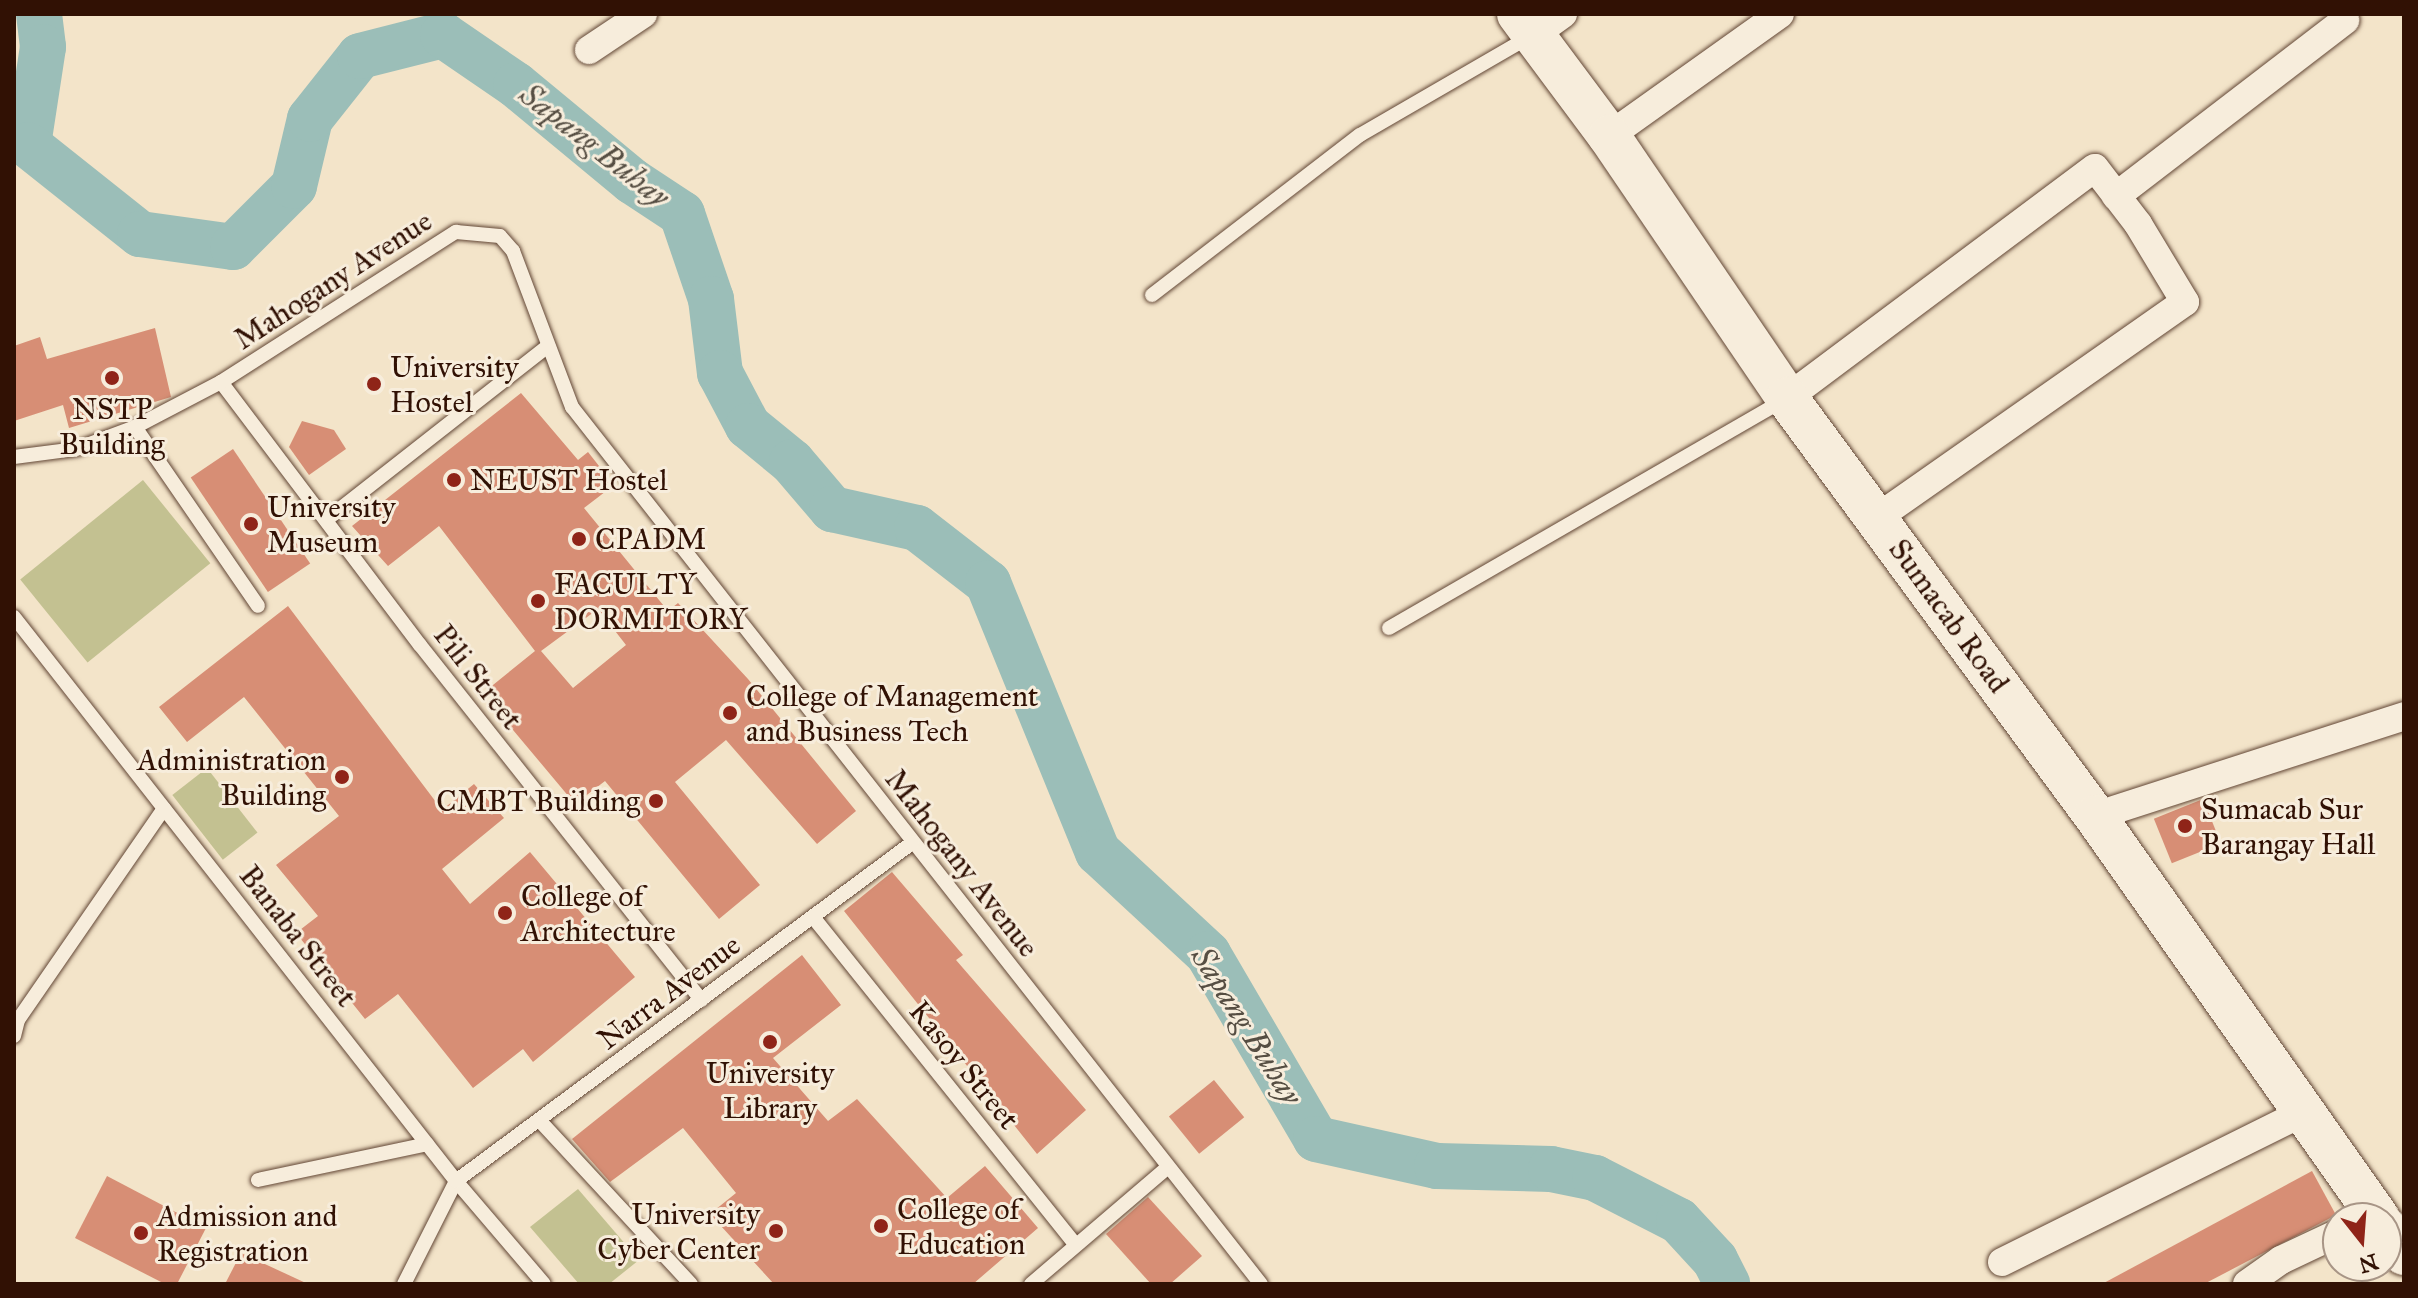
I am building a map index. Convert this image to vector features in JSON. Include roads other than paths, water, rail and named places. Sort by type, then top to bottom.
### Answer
[{"type":"main road","name":"Sumacab Road","points":[[1538,21],[1609,136],[1787,398],[2095,816],[2264,1060],[2306,1111],[2367,1202]]},
{"type":"street","points":[[589,50],[643,14]]},
{"type":"street","points":[[1609,136],[1780,14]]},
{"type":"street","points":[[2116,196],[2345,20]]},
{"type":"street","points":[[1787,398],[2095,168],[2185,302],[1877,518]]},
{"type":"street","points":[[2095,816],[2404,716]]},
{"type":"street","points":[[2002,1262],[2306,1111]]},
{"type":"street","points":[[2247,1284],[2281,1260],[2322,1241]]},
{"type":"lane","points":[[1152,295],[1360,135],[1538,21]]},
{"type":"lane","name":"Mahogany Avenue","points":[[14,457],[76,449],[135,427],[221,382],[456,232],[500,236],[513,251],[572,407],[1261,1284]]},
{"type":"lane","points":[[326,520],[548,346]]},
{"type":"lane","name":"Pili Street","points":[[221,382],[701,1000]]},
{"type":"lane","points":[[1389,628],[1787,398]]},
{"type":"lane","points":[[135,427],[258,606]]},
{"type":"lane","name":"Banaba Street","points":[[14,617],[456,1181],[544,1284]]},
{"type":"lane","points":[[14,1036],[18,1020],[164,808]]},
{"type":"lane","name":"Narra Avenue","points":[[456,1181],[912,843]]},
{"type":"lane","name":"Kasoy Street","points":[[813,917],[1075,1244]]},
{"type":"lane","points":[[540,1121],[691,1284]]},
{"type":"lane","points":[[258,1180],[427,1144]]},
{"type":"lane","points":[[1031,1284],[1168,1167]]},
{"type":"lane","points":[[404,1284],[456,1181]]},
{"type":"waterway","name":"Sapang Buhay","points":[[39,14],[43,47],[28,145],[140,234],[233,247],[294,186],[310,119],[360,56],[443,35],[516,85],[632,181],[682,214],[711,299],[720,373],[748,426],[792,462],[832,509],[917,528],[988,583],[1098,852],[1208,954],[1316,1139],[1437,1166],[1551,1169],[1595,1178],[1679,1221],[1715,1260],[1727,1284]]},
{"type":"place","name":"NSTP Building","points":[[112,378]]},
{"type":"place","name":"University Hostel","points":[[374,384]]},
{"type":"place","name":"NEUST Hostel","points":[[454,480]]},
{"type":"place","name":"University Museum","points":[[251,524]]},
{"type":"place","name":"CPADM","points":[[579,539]]},
{"type":"place","name":"FACULTY DORMITORY","points":[[538,601]]},
{"type":"place","name":"College of Management and Business Tech","points":[[730,713]]},
{"type":"place","name":"Administration Building","points":[[342,777]]},
{"type":"place","name":"CMBT Building","points":[[656,801]]},
{"type":"place","name":"Sumacab Sur Barangay Hall","points":[[2185,826]]},
{"type":"place","name":"College of Architecture","points":[[505,913]]},
{"type":"place","name":"University Library","points":[[770,1042]]},
{"type":"place","name":"College of Education","points":[[881,1226]]},
{"type":"place","name":"University Cyber Center","points":[[776,1231]]},
{"type":"place","name":"Admission and Registration","points":[[141,1233]]}]
